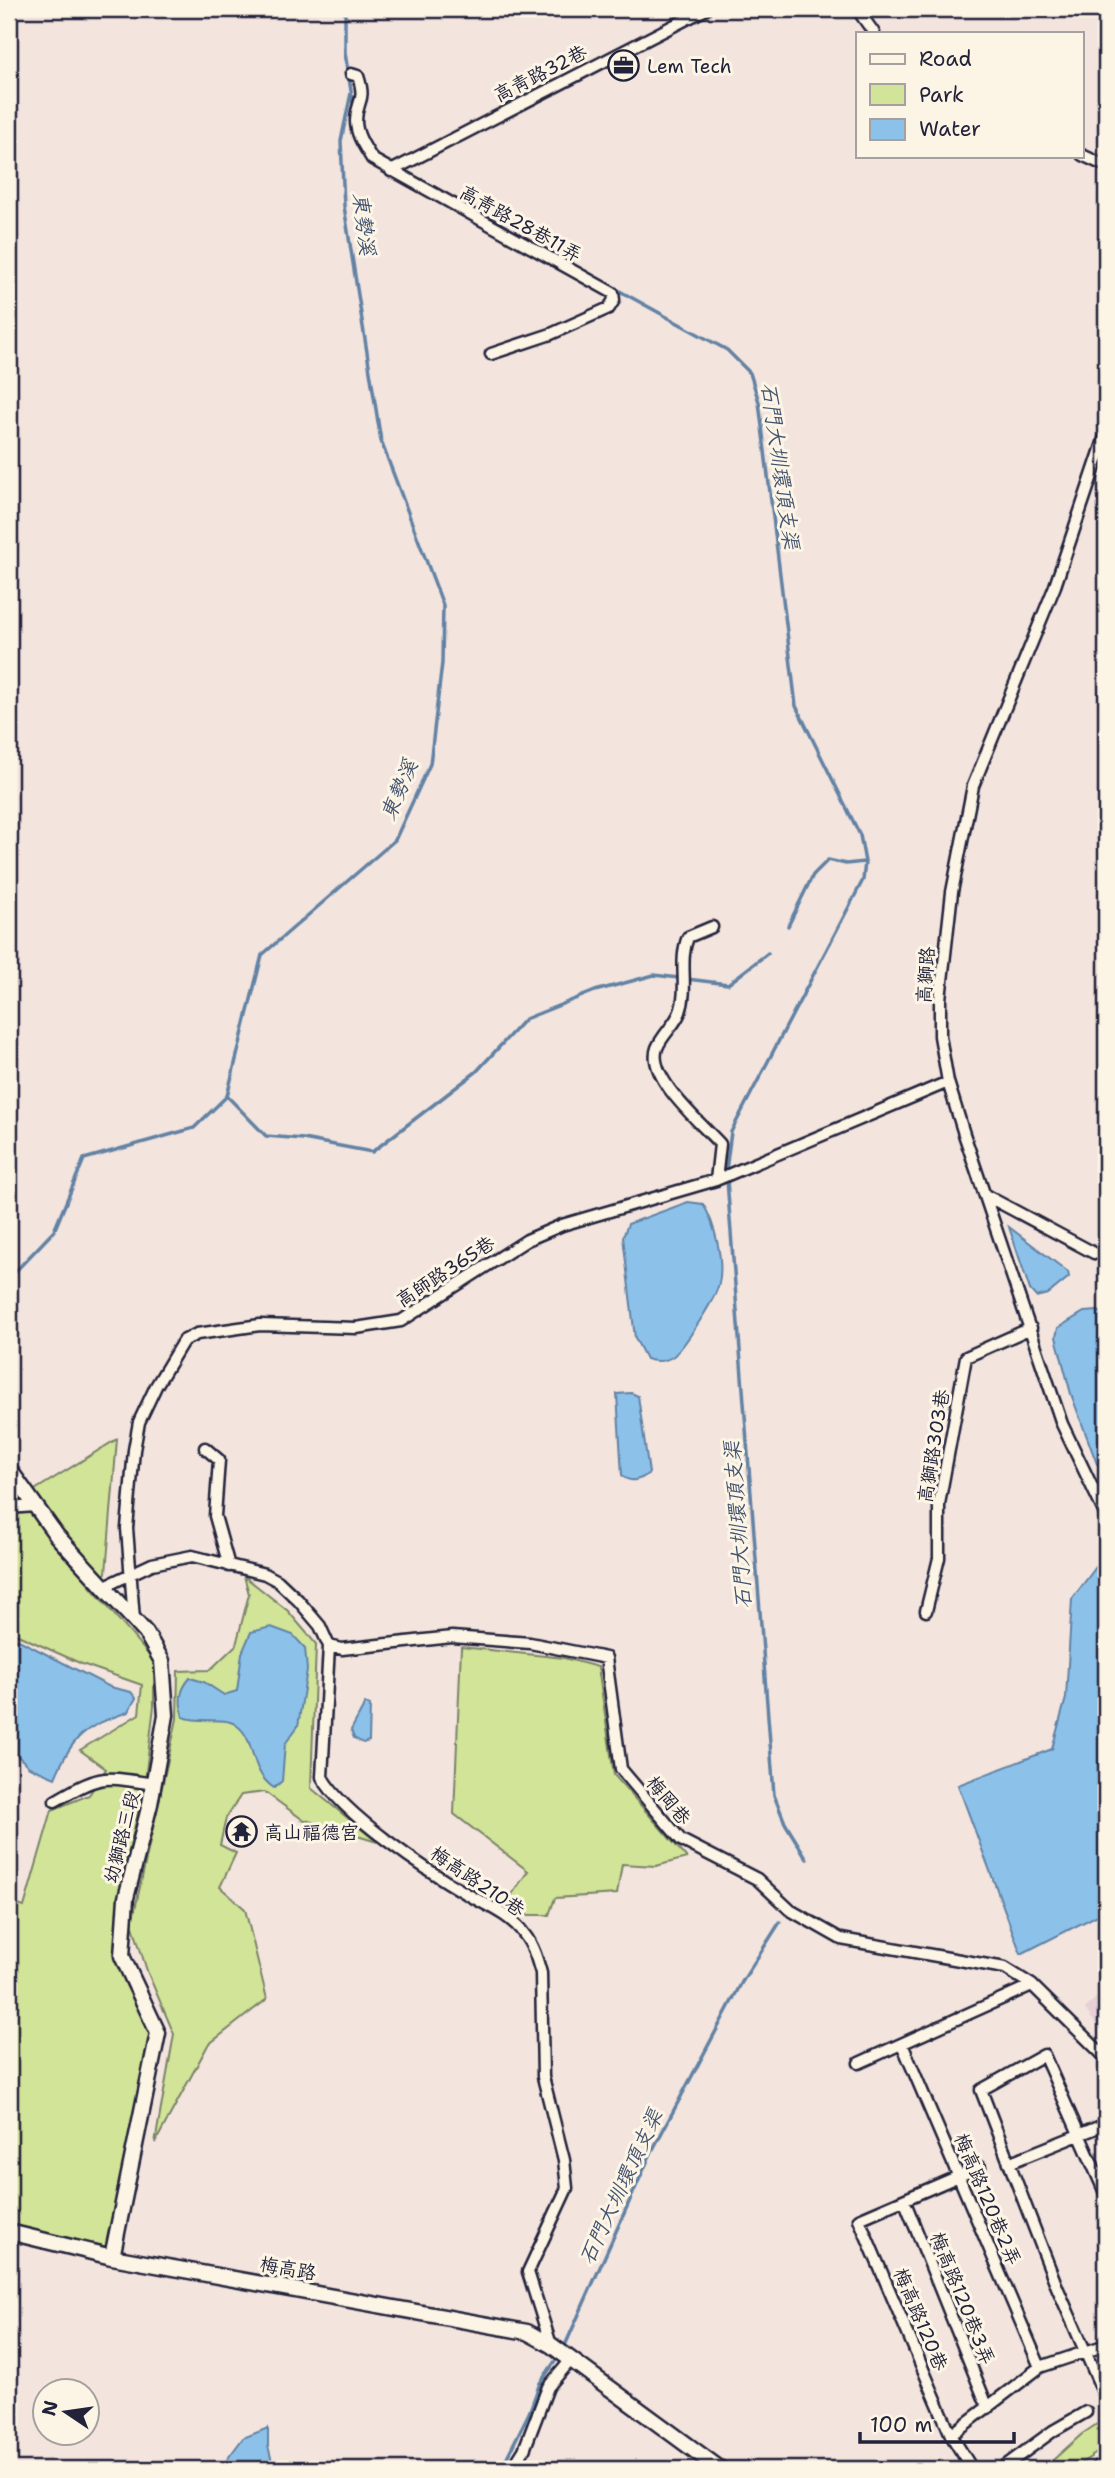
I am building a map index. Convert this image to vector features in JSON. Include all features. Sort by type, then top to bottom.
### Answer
[{"type":"street","name":"高青路32巷","points":[[391,171],[706,9]]},
{"type":"street","points":[[857,9],[873,32]]},
{"type":"street","name":"高青路28巷11弄","points":[[351,74],[358,76],[364,93],[356,119],[360,140],[372,159],[613,293],[614,300],[609,308],[551,334],[491,354]]},
{"type":"street","points":[[1084,156],[1106,166]]},
{"type":"street","name":"高獅路","points":[[1106,434],[1055,586],[973,786],[945,938],[940,999],[940,1035],[948,1082],[1062,1424],[1106,1516]]},
{"type":"street","points":[[712,928],[688,937],[683,949],[681,1011],[657,1049],[655,1060],[659,1074],[720,1144],[716,1180]]},
{"type":"street","name":"高師路365巷","points":[[134,1622],[127,1528],[139,1422],[156,1386],[183,1341],[197,1334],[252,1326],[356,1328],[401,1321],[527,1240],[562,1225],[716,1180],[948,1082]]},
{"type":"street","points":[[987,1196],[1094,1253],[1106,1256]]},
{"type":"street","name":"高獅路303巷","points":[[926,1611],[939,1558],[939,1504],[966,1357],[1031,1328]]},
{"type":"street","points":[[205,1448],[219,1460],[215,1516],[229,1566]]},
{"type":"street","name":"幼獅路三段","points":[[9,1469],[57,1536],[146,1633],[162,1661],[166,1715],[154,1784],[126,1898],[122,1956],[158,2034],[112,2257]]},
{"type":"street","points":[[9,1508],[35,1506]]},
{"type":"street","points":[[103,1587],[152,1564],[192,1556],[278,1581],[320,1626],[328,1646]]},
{"type":"street","name":"梅岡巷","points":[[328,1646],[342,1649],[452,1637],[490,1639],[606,1658],[621,1769],[681,1840],[757,1880],[790,1910],[841,1939],[1005,1968],[1032,1985],[1106,2058]]},
{"type":"street","name":"梅高路210巷","points":[[328,1646],[322,1777],[330,1792],[401,1850],[500,1913],[523,1932],[536,1956],[541,1973],[543,2077],[564,2160],[567,2188],[528,2272],[560,2353]]},
{"type":"street","points":[[55,1801],[94,1779],[107,1777],[154,1784]]},
{"type":"street","points":[[859,2063],[1032,1985]]},
{"type":"street","name":"梅高路120巷2弄","points":[[902,2044],[1040,2367]]},
{"type":"street","points":[[1106,2194],[1044,2055],[981,2090],[1084,2354],[1106,2399]]},
{"type":"street","points":[[1011,2162],[1106,2124]]},
{"type":"street","points":[[905,2202],[980,2167]]},
{"type":"street","name":"梅高路120巷","points":[[905,2202],[859,2219],[951,2435],[972,2469]]},
{"type":"street","name":"梅高路120巷3弄","points":[[905,2202],[988,2408]]},
{"type":"street","name":"梅高路","points":[[9,2232],[112,2257],[506,2326],[527,2332],[720,2469]]},
{"type":"street","points":[[951,2435],[1040,2367],[1057,2359],[1084,2354],[1106,2345]]},
{"type":"street","points":[[512,2469],[524,2450],[560,2353]]},
{"type":"street","points":[[1001,2469],[1053,2431],[1086,2412]]},
{"type":"street","points":[[1098,2469],[1106,2464]]},
{"type":"shaded area","points":[[1106,1988],[1106,2039],[1085,2009]]},
{"type":"green space","points":[[117,1439],[106,1573],[89,1585],[154,1661],[154,1706],[144,1788],[125,1868],[114,1947],[125,1983],[151,2036],[107,2247],[9,2224],[9,1902],[24,1907],[52,1810],[89,1795],[106,1769],[80,1750],[139,1714],[142,1685],[82,1664],[9,1631],[9,1506]]},
{"type":"green space","points":[[244,1576],[288,1611],[316,1644],[311,1788],[377,1842],[302,1819],[265,1792],[241,1795],[226,1818],[220,1845],[236,1853],[220,1887],[245,1909],[267,1999],[208,2045],[155,2143],[174,2034],[147,1971],[132,1923],[177,1719],[178,1671],[210,1670],[236,1645],[249,1594]]},
{"type":"green space","points":[[461,1647],[564,1658],[598,1667],[614,1775],[687,1858],[656,1866],[622,1864],[617,1894],[555,1898],[549,1915],[522,1915],[506,1903],[528,1871],[454,1814]]},
{"type":"green space","points":[[1106,2418],[1106,2447],[1072,2469],[1043,2469],[1082,2434]]},
{"type":"water","points":[[688,1202],[703,1204],[711,1222],[719,1253],[719,1283],[706,1310],[677,1352],[666,1360],[649,1360],[635,1338],[623,1237],[628,1224]]},
{"type":"water","points":[[1009,1227],[1068,1272],[1069,1277],[1048,1294],[1036,1297],[1030,1290]]},
{"type":"water","points":[[1098,1311],[1106,1315],[1106,1463],[1097,1464],[1071,1394],[1056,1337],[1058,1328],[1084,1312]]},
{"type":"water","points":[[631,1393],[638,1396],[649,1473],[632,1480],[622,1475],[617,1394]]},
{"type":"water","points":[[1105,1555],[1106,1911],[1021,1954],[958,1785],[1052,1749],[1066,1698],[1072,1599]]},
{"type":"water","points":[[271,1627],[293,1635],[305,1648],[307,1670],[298,1726],[285,1744],[282,1781],[274,1788],[260,1773],[243,1731],[231,1722],[183,1717],[181,1701],[182,1692],[190,1678],[204,1682],[224,1695],[237,1691],[242,1653],[251,1632]]},
{"type":"water","points":[[9,1635],[110,1687],[131,1692],[136,1698],[128,1712],[82,1734],[61,1763],[55,1778],[29,1767],[9,1747]]},
{"type":"water","points":[[365,1704],[370,1705],[369,1741],[363,1743],[354,1738],[351,1730]]},
{"type":"water","points":[[268,2428],[268,2446],[274,2469],[220,2469],[243,2438]]},
{"type":"waterway","name":"石門大圳環頂支渠","points":[[345,9],[345,53],[353,103]]},
{"type":"waterway","name":"東勢溪","points":[[9,1287],[11,1276],[54,1231],[84,1159],[194,1128],[227,1096],[262,955],[395,840],[430,764],[442,663],[443,605],[381,441],[344,206],[341,141],[351,93]]},
{"type":"waterway","name":"石門大圳環頂支渠","points":[[525,239],[727,350],[750,373],[759,402],[796,706],[860,835],[865,862],[863,880],[731,1132],[726,1170]]},
{"type":"waterway","name":"石門大圳環頂支渠","points":[[788,926],[813,875],[828,860],[846,864],[864,862]]},
{"type":"waterway","name":"石門大圳環頂支渠","points":[[227,1096],[266,1136],[303,1139],[372,1152],[476,1072],[525,1019],[595,991],[654,975],[728,984],[768,953]]},
{"type":"waterway","name":"石門大圳環頂支渠","points":[[727,1180],[774,1795],[785,1823],[807,1859]]},
{"type":"waterway","name":"石門大圳環頂支渠","points":[[563,2350],[651,2153],[742,1982],[780,1922]]},
{"type":"waterway","name":"石門大圳環頂支渠","points":[[501,2469],[529,2413],[540,2383],[558,2357]]},
{"type":"place","name":"Lem Tech","points":[[624,66]]},
{"type":"place","name":"高山福德宮","points":[[241,1832]]}]
